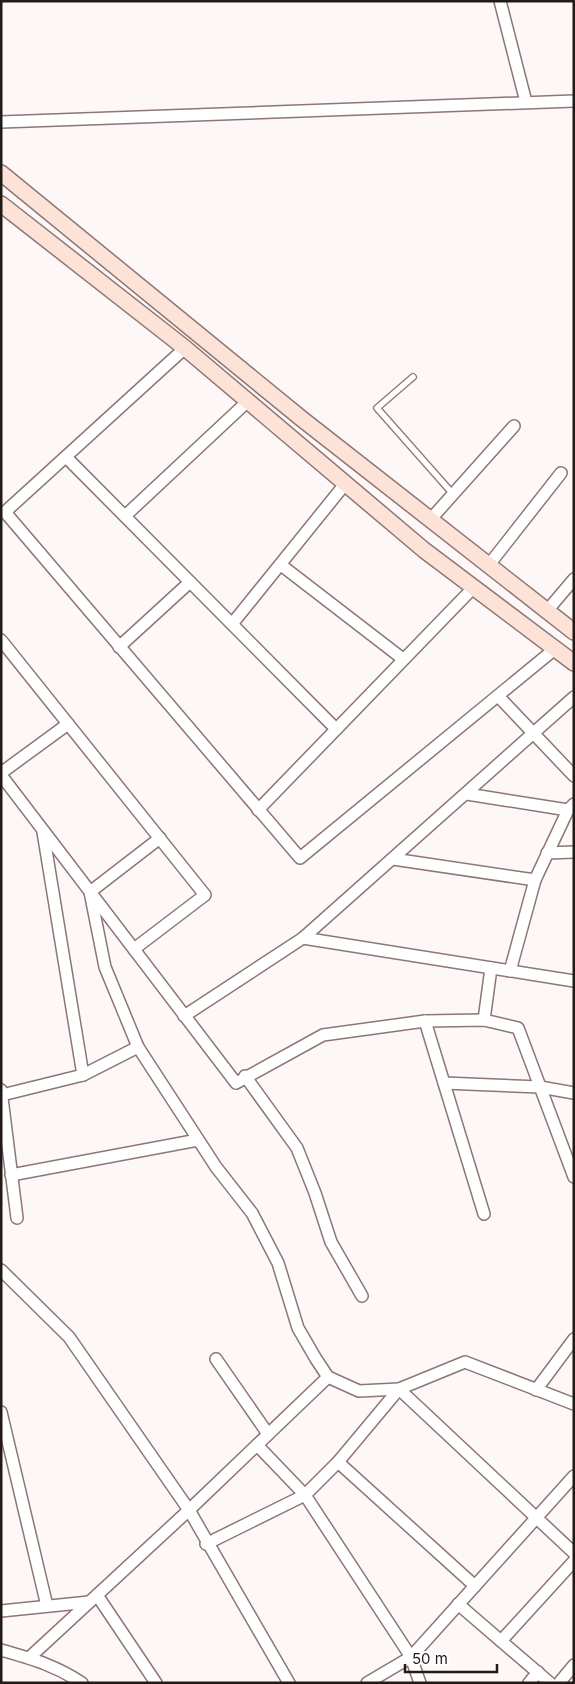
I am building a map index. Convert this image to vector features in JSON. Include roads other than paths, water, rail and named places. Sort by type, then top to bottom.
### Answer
[{"type":"main road","points":[[1,172],[302,419],[546,612],[574,632]]},
{"type":"main road","points":[[1,204],[185,348],[424,550],[574,663]]},
{"type":"main road","points":[[288,436],[302,419]]},
{"type":"street","points":[[500,1],[526,102]]},
{"type":"street","points":[[1,122],[574,101]]},
{"type":"street","points":[[185,348],[5,512],[300,858],[556,648]]},
{"type":"street","points":[[125,516],[248,401]]},
{"type":"street","points":[[430,520],[514,426]]},
{"type":"street","points":[[66,457],[336,730]]},
{"type":"street","points":[[488,566],[562,473]]},
{"type":"street","points":[[232,624],[346,484]]},
{"type":"street","points":[[281,565],[403,659]]},
{"type":"street","points":[[546,612],[574,580]]},
{"type":"street","points":[[119,647],[190,582]]},
{"type":"street","points":[[258,810],[474,587]]},
{"type":"street","points":[[1,640],[205,895],[134,949]]},
{"type":"street","points":[[498,696],[574,776]]},
{"type":"street","points":[[184,1016],[303,938],[574,697]]},
{"type":"street","points":[[68,724],[1,774],[236,1083],[322,1035],[425,1021],[484,1020],[518,1028],[570,1160],[574,1177]]},
{"type":"street","points":[[467,794],[571,807],[535,880],[510,971]]},
{"type":"street","points":[[43,830],[83,1075]]},
{"type":"street","points":[[90,892],[160,838]]},
{"type":"street","points":[[547,853],[574,852]]},
{"type":"street","points":[[393,859],[535,880]]},
{"type":"street","points":[[90,892],[105,967],[138,1047],[198,1140],[252,1213],[278,1263],[298,1328],[328,1376],[359,1391],[398,1389],[465,1362],[574,1404]]},
{"type":"street","points":[[303,938],[574,981]]},
{"type":"street","points":[[484,1020],[491,968]]},
{"type":"street","points":[[425,1021],[484,1214]]},
{"type":"street","points":[[2,1101],[83,1075],[138,1047]]},
{"type":"street","points":[[246,1076],[297,1148],[332,1242],[362,1296]]},
{"type":"street","points":[[444,1083],[540,1087],[574,1093]]},
{"type":"street","points":[[1,1090],[16,1218]]},
{"type":"street","points":[[11,1175],[198,1140]]},
{"type":"street","points":[[1,1270],[69,1337],[189,1510],[206,1544],[287,1682]]},
{"type":"street","points":[[536,1390],[574,1339]]},
{"type":"street","points":[[216,1358],[268,1434]]},
{"type":"street","points":[[30,1657],[189,1510],[328,1376]]},
{"type":"street","points":[[206,1544],[305,1495],[338,1462],[398,1389]]},
{"type":"street","points":[[398,1389],[574,1552]]},
{"type":"street","points":[[1,1412],[7,1460],[47,1606]]},
{"type":"street","points":[[257,1445],[305,1495],[411,1657],[420,1683]]},
{"type":"street","points":[[338,1462],[475,1586]]},
{"type":"street","points":[[367,1683],[411,1657],[573,1479]]},
{"type":"street","points":[[501,1641],[574,1561]]},
{"type":"street","points":[[1,1611],[93,1599]]},
{"type":"street","points":[[93,1599],[156,1683]]},
{"type":"street","points":[[458,1604],[550,1683]]},
{"type":"street","points":[[1,1650],[30,1657],[62,1670],[82,1683]]},
{"type":"street","points":[[559,1683],[574,1665]]},
{"type":"street","points":[[529,1683],[538,1672]]},
{"type":"lane","points":[[413,377],[377,408],[453,494]]}]
